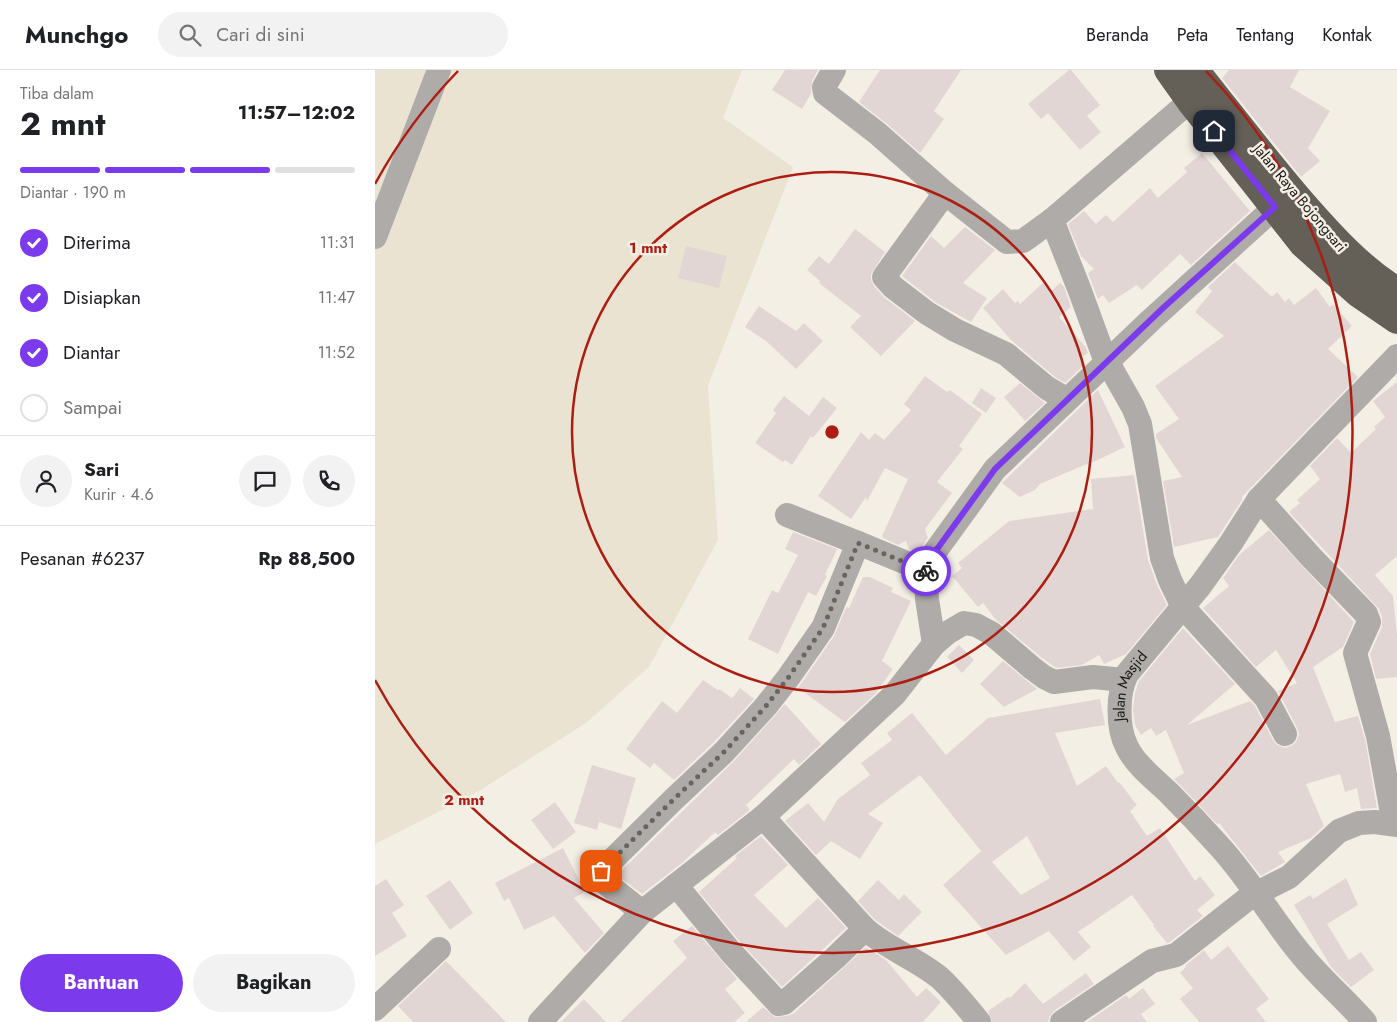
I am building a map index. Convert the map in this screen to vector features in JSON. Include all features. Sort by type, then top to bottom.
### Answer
[{"type":"highway","name":"Jalan Raya Bojongsari","points":[[1168,70],[1190,101],[1303,244],[1359,294],[1397,320]]},
{"type":"highway","name":"Jalan Raya Bojongsari","points":[[1195,70],[1288,187],[1326,230],[1351,257],[1385,284],[1397,291]]},
{"type":"street","points":[[375,237],[439,70]]},
{"type":"street","points":[[834,70],[824,86],[825,93],[877,133],[945,193],[1007,242],[1023,242],[1052,220],[1190,101]]},
{"type":"street","points":[[945,193],[887,271],[885,277],[893,287],[927,313],[955,330],[1006,354],[1047,388],[1066,400]]},
{"type":"street","points":[[935,644],[927,600],[926,571],[932,556],[995,469],[1157,313],[1275,207]]},
{"type":"street","points":[[1052,220],[1107,363],[1140,424],[1162,558],[1170,580],[1183,607],[1266,698],[1285,734]]},
{"type":"street","name":"Jalan Masjid","points":[[1365,1022],[1349,1003],[1299,953],[1258,893],[1233,861],[1128,750],[1123,738],[1119,711],[1124,680],[1137,661],[1200,586],[1259,499],[1397,356]]},
{"type":"street","points":[[1062,1022],[1152,961],[1176,955],[1236,906],[1251,896],[1289,877],[1339,831],[1359,824],[1375,822],[1396,824],[1378,736],[1355,653],[1369,622],[1366,614],[1259,499]]},
{"type":"street","points":[[787,515],[926,571]]},
{"type":"street","points":[[642,912],[603,881],[599,876],[601,871],[724,752],[766,706],[788,678],[823,628],[858,543]]},
{"type":"street","points":[[540,1022],[642,912],[763,816],[894,695],[935,644],[947,633],[963,623],[976,625],[991,633],[1032,668],[1054,682],[1093,677],[1124,680]]},
{"type":"street","points":[[763,816],[865,929],[879,941],[919,963],[940,978],[979,1022]]},
{"type":"street","points":[[676,885],[730,951],[779,1004],[784,1003],[865,929]]},
{"type":"street","points":[[375,1009],[439,948]]},
{"type":"shaded area","points":[[375,70],[742,70],[723,118],[793,167],[708,386],[718,540],[649,667],[586,723],[474,794],[375,844]]},
{"type":"building","points":[[785,70],[818,70],[812,81],[811,94],[802,109],[772,90]]},
{"type":"building","points":[[880,70],[961,70],[934,111],[944,119],[920,153],[859,102]]},
{"type":"building","points":[[1069,70],[1100,105],[1087,116],[1101,132],[1080,150],[1048,113],[1041,119],[1028,104]]},
{"type":"building","points":[[1229,70],[1299,70],[1290,87],[1330,111],[1308,148],[1320,161],[1301,177],[1222,78]]},
{"type":"building","points":[[1202,153],[1250,211],[1191,265],[1180,254],[1142,290],[1137,285],[1109,303],[1103,295],[1098,299],[1088,273],[1094,269],[1081,256],[1068,224],[1084,211],[1096,224],[1106,215],[1113,222],[1150,188],[1158,198],[1187,172],[1184,168]]},
{"type":"building","points":[[965,227],[995,250],[963,283],[987,298],[971,322],[935,302],[902,276],[931,236],[944,248]]},
{"type":"building","points":[[855,229],[885,252],[871,274],[874,286],[885,298],[915,321],[881,356],[850,327],[861,316],[819,283],[820,281],[807,270],[819,256],[829,264]]},
{"type":"building","points":[[686,246],[727,256],[719,288],[678,278]]},
{"type":"building","points":[[1235,262],[1272,297],[1277,292],[1285,302],[1289,298],[1294,305],[1316,288],[1330,307],[1333,304],[1352,326],[1328,349],[1358,377],[1242,497],[1242,500],[1218,537],[1174,547],[1163,481],[1182,477],[1156,438],[1156,434],[1179,419],[1155,386],[1224,336],[1195,312],[1212,291],[1208,287]]},
{"type":"building","points":[[1044,282],[1051,291],[1060,283],[1064,287],[1071,307],[1059,317],[1085,346],[1088,353],[1082,357],[1085,364],[1065,383],[1055,377],[1012,341],[983,308],[1003,289],[1015,303],[1018,301],[1020,304]]},
{"type":"building","points":[[759,306],[796,331],[804,323],[823,341],[796,369],[766,341],[745,327]]},
{"type":"building","points":[[925,376],[947,392],[950,390],[982,414],[959,446],[963,449],[937,482],[952,493],[925,529],[928,538],[921,548],[914,551],[909,549],[906,541],[898,545],[882,536],[908,479],[885,468],[867,501],[866,497],[851,519],[818,496],[861,432],[869,440],[875,433],[884,440],[911,410],[904,404]]},
{"type":"building","points":[[1397,382],[1397,556],[1375,575],[1393,596],[1397,635],[1397,677],[1376,679],[1370,654],[1382,627],[1382,617],[1379,609],[1289,512],[1300,503],[1297,500],[1320,479],[1310,466],[1337,438],[1351,453],[1376,429],[1374,427],[1385,417],[1373,401]]},
{"type":"building","points":[[1020,383],[1045,403],[1025,421],[1004,397]]},
{"type":"building","points":[[981,388],[996,398],[986,413],[972,403]]},
{"type":"building","points":[[1098,390],[1125,447],[1040,484],[1035,490],[1020,497],[1002,483]]},
{"type":"building","points":[[784,396],[809,416],[823,397],[837,408],[813,438],[811,436],[792,465],[785,460],[783,462],[755,443],[776,413],[773,410]]},
{"type":"building","points":[[1134,475],[1148,560],[1167,605],[1126,654],[1104,664],[1099,655],[1082,665],[1056,668],[996,620],[983,603],[978,607],[952,576],[962,568],[958,563],[1009,521],[1093,509],[1091,479]]},
{"type":"building","points":[[1269,530],[1354,622],[1343,647],[1313,667],[1335,722],[1358,716],[1365,739],[1377,808],[1361,809],[1357,788],[1345,792],[1340,774],[1306,784],[1324,826],[1311,838],[1278,852],[1285,862],[1261,876],[1219,823],[1217,824],[1174,779],[1184,773],[1166,730],[1156,736],[1151,728],[1141,735],[1135,725],[1133,710],[1139,681],[1183,628],[1235,684],[1187,725],[1250,701],[1255,706],[1277,745],[1285,748],[1296,742],[1299,735],[1297,728],[1278,691],[1297,683],[1276,650],[1256,667],[1203,608],[1229,586],[1223,578],[1239,555]]},
{"type":"building","points":[[793,532],[837,549],[825,575],[827,576],[816,596],[808,592],[778,654],[748,639],[772,590],[778,593],[798,555],[785,549]]},
{"type":"building","points":[[863,577],[870,577],[893,588],[891,592],[911,601],[882,661],[893,669],[875,694],[845,722],[798,688],[834,636],[845,610],[847,607],[849,608]]},
{"type":"building","points":[[959,645],[974,660],[962,673],[947,657]]},
{"type":"building","points":[[1003,661],[1037,689],[1004,707],[980,684]]},
{"type":"building","points":[[703,680],[732,698],[740,688],[754,699],[714,742],[674,780],[654,763],[650,768],[626,749],[662,701],[677,713]]},
{"type":"building","points":[[1100,699],[1105,725],[1055,733],[1077,786],[1106,766],[1137,805],[1130,811],[1147,836],[1160,828],[1195,881],[1200,876],[1215,895],[1197,910],[1203,916],[1167,943],[1132,895],[1078,932],[1091,947],[1074,961],[1049,931],[1006,955],[943,885],[981,851],[920,775],[868,814],[883,823],[860,859],[831,841],[816,855],[785,821],[808,803],[824,822],[838,799],[870,775],[861,763],[892,740],[887,733],[912,713],[946,755],[988,718]],"holes":[[[1027,836],[1050,878],[1021,895],[992,862]]]},
{"type":"building","points":[[785,704],[821,744],[799,765],[794,759],[746,805],[750,810],[718,835],[715,832],[682,863],[642,894],[617,875],[734,761]]},
{"type":"building","points":[[592,765],[636,778],[621,829],[599,822],[597,830],[574,823]]},
{"type":"building","points":[[555,802],[576,832],[553,849],[531,820]]},
{"type":"building","points":[[761,836],[788,865],[754,895],[786,928],[818,898],[846,928],[782,987],[740,942],[699,892],[737,858],[735,856]]},
{"type":"building","points":[[563,848],[585,892],[574,898],[604,933],[585,953],[554,916],[524,930],[509,898],[504,901],[495,883]]},
{"type":"building","points":[[1346,878],[1358,905],[1327,924],[1349,960],[1361,952],[1374,970],[1351,987],[1331,967],[1294,905],[1310,895],[1313,899]]},
{"type":"building","points":[[386,879],[404,905],[392,913],[407,936],[375,956],[375,886]]},
{"type":"building","points":[[450,880],[473,913],[450,930],[426,896]]},
{"type":"building","points":[[878,880],[899,900],[904,894],[922,912],[898,936],[874,919],[858,901]]},
{"type":"building","points":[[692,926],[737,979],[725,989],[745,1013],[734,1022],[620,1022],[687,958],[673,941]]},
{"type":"building","points":[[1228,946],[1269,999],[1256,1009],[1266,1022],[1199,1022],[1180,999],[1193,988],[1180,973],[1185,966],[1204,950],[1211,960]]},
{"type":"building","points":[[866,947],[886,960],[917,997],[926,988],[941,1002],[923,1022],[746,1022],[763,1007],[775,1017],[793,1014]]},
{"type":"building","points":[[446,961],[506,1022],[413,1022],[398,1006]]},
{"type":"building","points":[[1086,973],[1094,984],[1054,1011],[1048,1022],[992,1022],[988,1011],[1008,997],[1010,998],[1025,983],[1043,1004]]},
{"type":"building","points":[[1143,988],[1155,1004],[1141,1014],[1147,1022],[1087,1022],[1126,995],[1129,999]]},
{"type":"building","points":[[584,999],[606,1022],[561,1022]]},
{"type":"way so far","points":[[601,871],[724,752],[766,706],[788,678],[823,628],[858,543],[926,571]]},
{"type":"route","points":[[926,571],[932,556],[995,469],[1163,308],[1275,207],[1214,131]]}]
